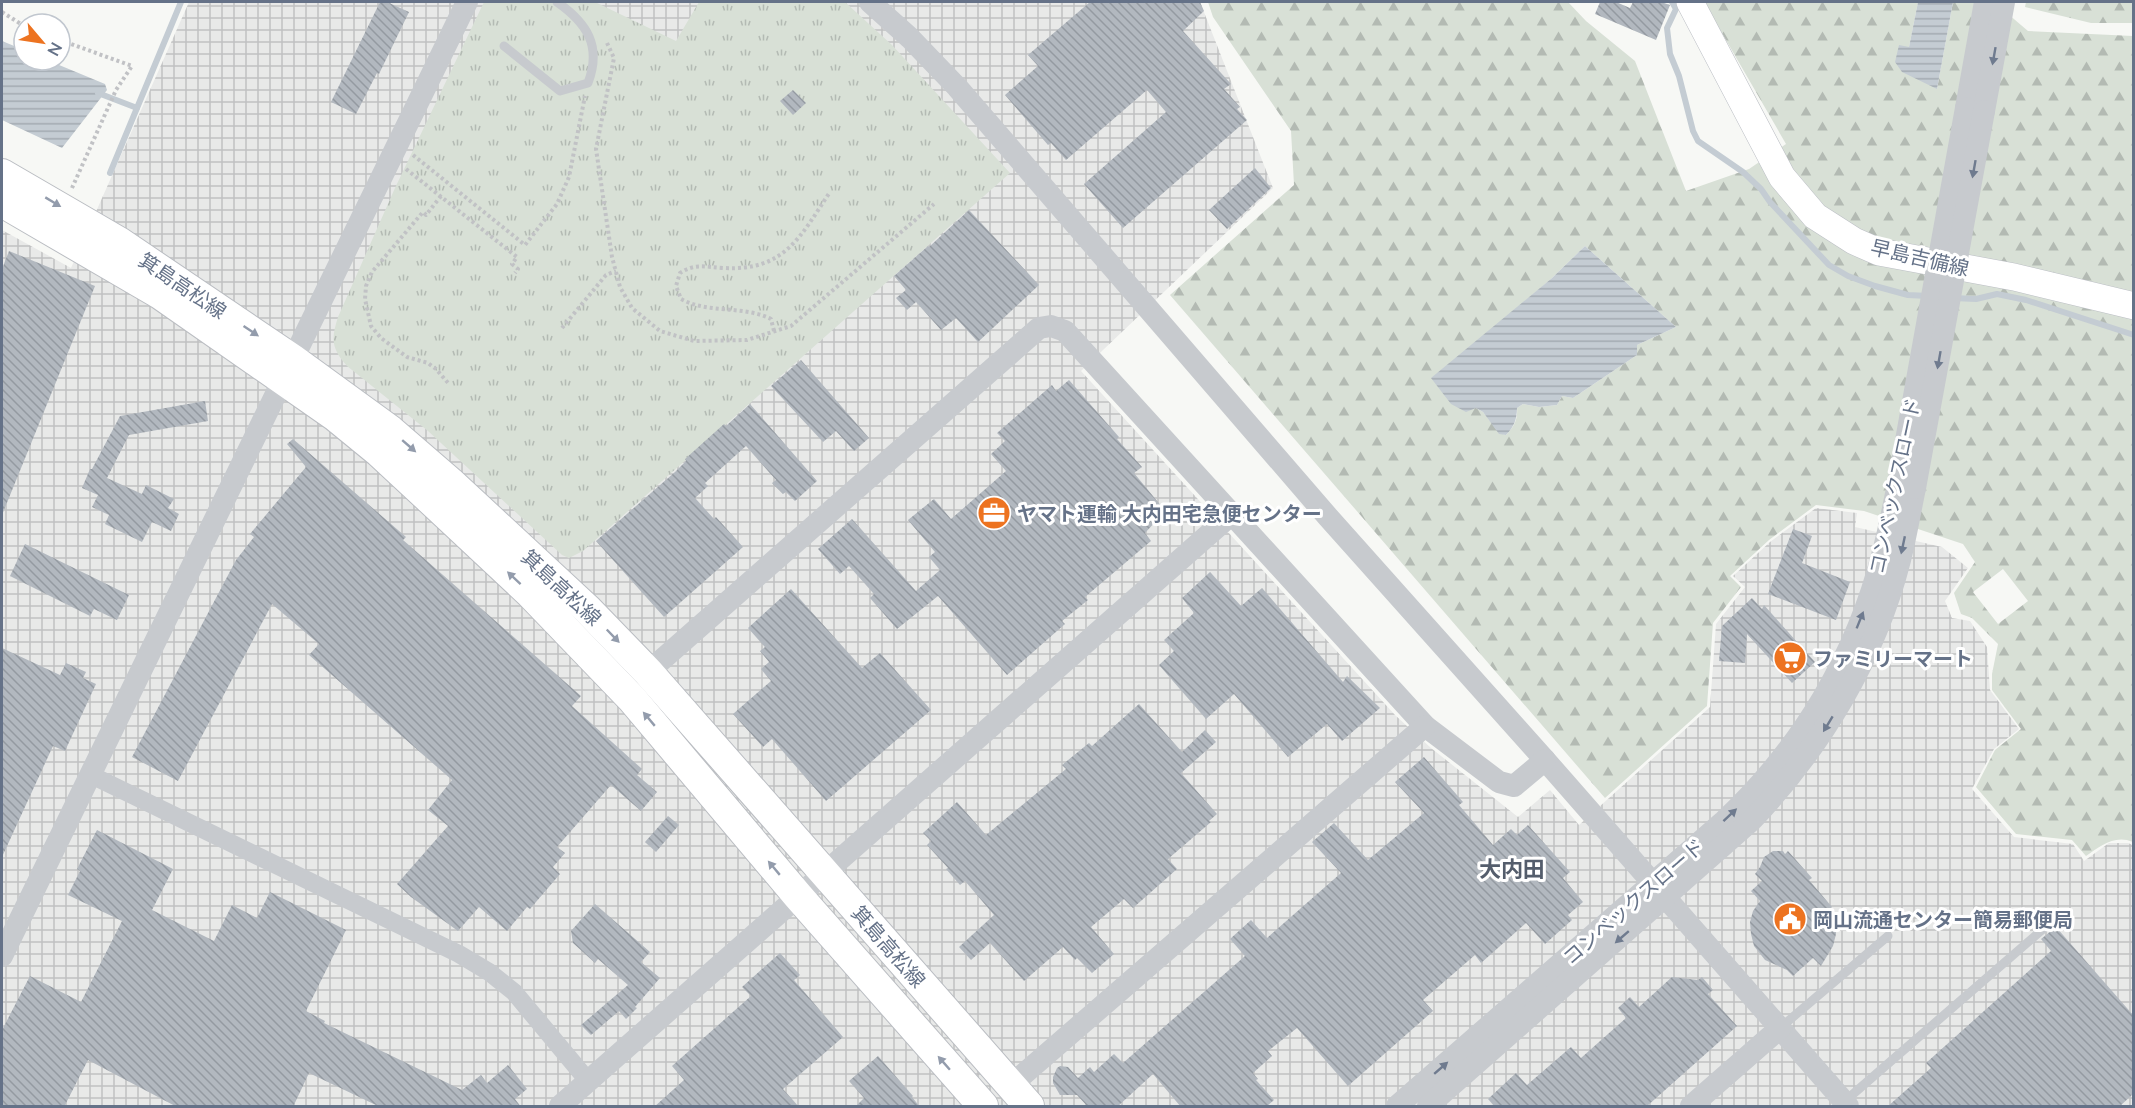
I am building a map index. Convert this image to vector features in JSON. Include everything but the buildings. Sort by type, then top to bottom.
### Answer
[{"type":"main road","name":"早島吉備線","points":[[1690,2],[1782,177],[1815,216],[1854,241],[1879,252],[2014,277],[2133,306]]},
{"type":"main road","name":"箕島高松線","points":[[2,174],[119,242],[287,369],[335,416],[379,452],[530,593],[632,699],[798,896],[983,1107]]},
{"type":"main road","name":"箕島高松線","points":[[2,202],[391,431],[450,482],[587,609],[648,672],[1020,1096]]},
{"type":"street","points":[[2,956],[467,2]]},
{"type":"street","points":[[870,2],[957,87],[1328,518],[1545,760],[1846,1104]]},
{"type":"street","name":"コンベックスロード","points":[[1975,109],[1985,2]]},
{"type":"street","name":"コンベックスロード","points":[[1397,1107],[1659,890],[1752,820],[1806,757],[1830,722],[1857,672],[1882,616],[1900,561],[1906,486],[1975,109],[2004,2]]},
{"type":"street","points":[[648,672],[1039,328],[1051,326],[1065,331],[1425,726],[1499,782],[1514,786],[1545,760]]},
{"type":"street","points":[[560,1107],[1232,514]]},
{"type":"street","points":[[1020,1096],[1425,726]]},
{"type":"street","points":[[91,775],[459,954],[489,972],[514,992],[589,1082]]},
{"type":"street","name":"コンベックスロード","points":[[1428,1107],[1659,890]]},
{"type":"street","points":[[1691,1107],[1779,1028]]},
{"type":"lane","points":[[504,46],[560,91],[588,83],[594,69],[594,49],[586,29],[573,13],[557,2]]},
{"type":"lane","points":[[1846,1104],[2058,916]]},
{"type":"lane","points":[[1779,1028],[1888,936]]},
{"type":"path","points":[[603,36],[614,58],[596,149],[616,271],[620,287],[632,308],[660,331],[694,341],[747,340],[791,326],[934,204]]},
{"type":"path","points":[[62,208],[116,90],[132,66],[72,44]]},
{"type":"path","points":[[408,151],[525,245],[557,204],[569,177],[588,83]]},
{"type":"path","points":[[401,165],[517,257],[512,264],[518,269],[515,273]]},
{"type":"path","points":[[774,331],[771,319],[760,314],[692,305],[681,299],[676,286],[680,273],[691,266],[745,269],[770,262],[794,244],[830,192]]},
{"type":"path","points":[[441,196],[426,215],[423,212],[372,272],[366,286],[365,299],[371,326],[381,338],[407,357],[429,363],[449,384]]},
{"type":"path","points":[[562,328],[606,275],[616,271]]},
{"type":"shaded area","points":[[189,2],[1200,2],[1273,188],[1081,371],[1395,715],[1431,748],[1518,817],[1550,790],[1579,825],[1710,707],[1716,624],[1745,587],[1733,576],[1770,542],[1816,508],[1857,513],[1855,527],[1942,547],[1968,568],[1945,601],[1952,618],[1970,621],[1987,647],[1990,690],[2019,729],[1994,749],[1972,789],[2014,837],[2073,844],[2084,861],[2109,843],[2133,845],[2133,1106],[2,1106],[2,230],[71,268]]},
{"type":"shaded area","points":[[1918,2],[1953,2],[1937,89],[1902,72],[1895,62],[1899,45],[1909,47]]},
{"type":"shaded area","points":[[2,41],[12,45],[12,72],[72,70],[105,84],[107,90],[62,148],[2,120]]},
{"type":"shaded area","points":[[1585,246],[1676,327],[1637,345],[1637,355],[1573,398],[1562,396],[1557,405],[1539,407],[1523,404],[1517,408],[1514,423],[1506,435],[1499,434],[1483,412],[1476,408],[1466,412],[1451,404],[1431,378],[1552,278]]},
{"type":"green space","points":[[484,2],[595,2],[676,41],[699,2],[845,2],[892,45],[1010,173],[583,551],[569,558],[562,555],[428,431],[347,366],[338,354],[334,343],[334,331],[338,317],[395,188]]},
{"type":"green space","points":[[1208,2],[1568,2],[1586,21],[1635,61],[1686,191],[1749,169],[1786,144],[1704,2],[1918,2],[1909,47],[1937,89],[1953,2],[1994,2],[2028,31],[2133,36],[2133,842],[2114,840],[2086,856],[2072,840],[2016,834],[1976,787],[1995,750],[2021,729],[1992,690],[1992,674],[1998,644],[1972,618],[1961,614],[1954,593],[1975,562],[1963,544],[1864,511],[1816,505],[1769,540],[1730,576],[1741,587],[1713,623],[1707,706],[1605,798],[1170,295],[1294,185],[1291,131],[1213,17]],"holes":[[[1585,246],[1676,327],[1637,345],[1637,355],[1573,398],[1562,396],[1557,405],[1539,407],[1523,404],[1517,408],[1516,419],[1509,432],[1506,435],[1499,433],[1483,412],[1476,408],[1504,319]],[[2003,569],[2028,601],[1998,624],[1973,592]]]},
{"type":"green space","points":[[2026,2],[2133,2],[2133,23],[2091,23],[2025,7]]},
{"type":"waterway","points":[[110,173],[181,2]]},
{"type":"waterway","points":[[1672,2],[1676,9],[1667,28],[1670,54],[1679,76],[1693,131],[1698,141],[1743,172],[1761,189],[1770,202],[1829,265],[1848,276],[1875,286],[1908,295],[1928,296]]},
{"type":"waterway","points":[[98,93],[137,108]]},
{"type":"waterway","points":[[1953,298],[1976,299],[1997,294],[2026,300],[2134,335]]},
{"type":"place","name":"ヤマト運輸 大内田宅急便センター","points":[[994,513]]},
{"type":"place","name":"ファミリーマート","points":[[1790,658]]},
{"type":"place","name":"岡山流通センター簡易郵便局","points":[[1790,919]]},
{"type":"district","name":"大内田","points":[[1512,868]]}]
